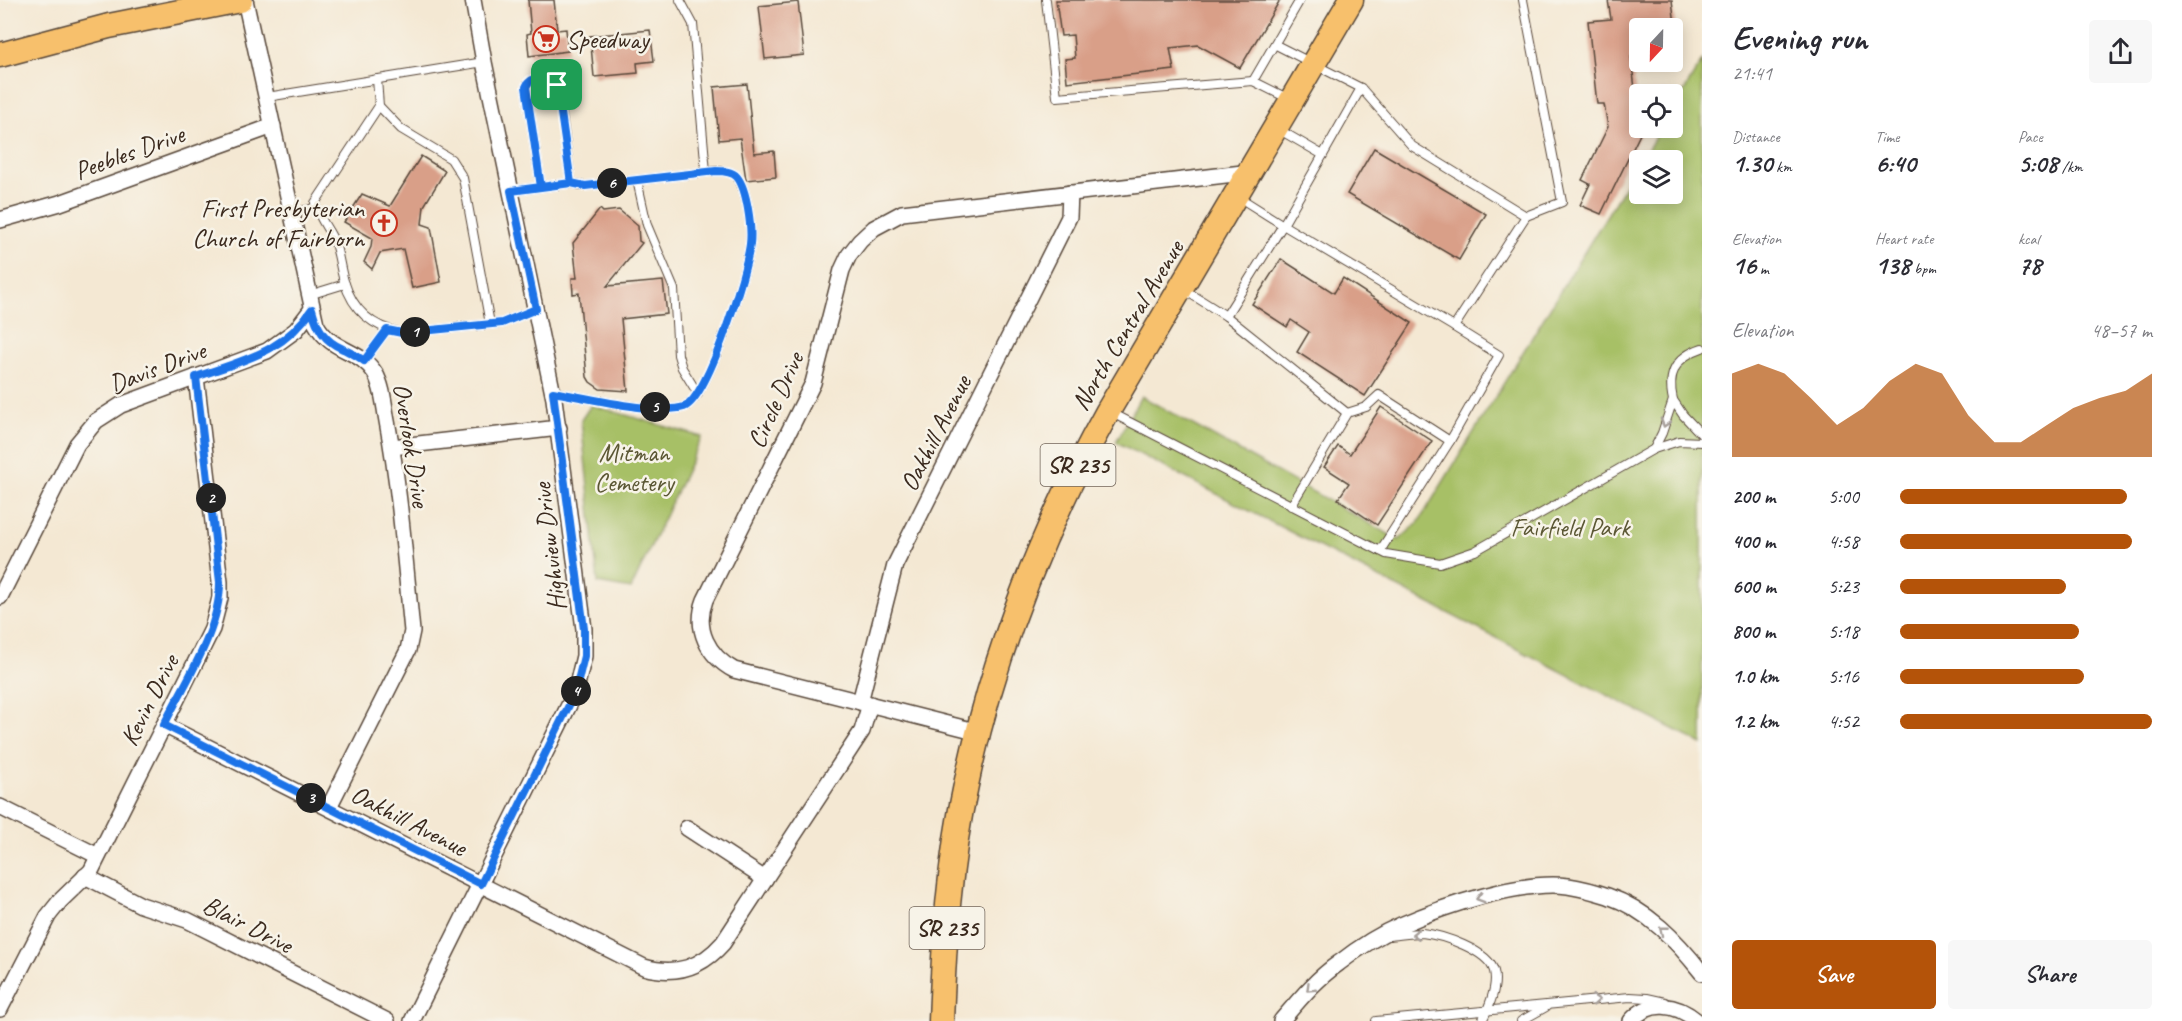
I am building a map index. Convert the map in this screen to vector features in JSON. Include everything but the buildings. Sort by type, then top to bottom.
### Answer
[{"type":"main road","points":[[0,55],[109,26],[240,0]]},
{"type":"main road","name":"North Central Avenue","points":[[941,1021],[948,903],[965,785],[1014,616],[1036,560],[1077,468],[1108,411],[1351,0]]},
{"type":"street","name":"Overlook Drive","points":[[245,0],[316,324],[331,343],[364,361],[379,381],[392,447],[412,631],[408,650],[330,807]]},
{"type":"street","name":"Highview Drive","points":[[412,1021],[575,693],[582,664],[584,629],[553,392],[483,62],[473,0]]},
{"type":"street","name":"Peebles Drive","points":[[0,220],[60,203],[273,126]]},
{"type":"street","name":"Circle Drive","points":[[979,732],[734,670],[712,654],[702,630],[701,618],[705,600],[813,383],[842,270],[849,255],[874,228],[903,213],[1251,172]]},
{"type":"street","name":"Oakhill Avenue","points":[[164,725],[644,967],[670,972],[694,966],[715,953],[862,731],[865,703],[896,565],[1069,217],[1070,193]]},
{"type":"street","name":"Davis Drive","points":[[0,597],[77,444],[88,428],[105,413],[121,405],[267,351],[286,340],[296,330],[311,302]]},
{"type":"street","name":"Kevin Drive","points":[[0,1009],[48,916],[91,871],[212,629],[220,598],[217,550],[196,377]]},
{"type":"street","points":[[392,447],[558,428]]},
{"type":"street","points":[[0,807],[98,856]]},
{"type":"street","points":[[687,828],[765,879]]},
{"type":"street","name":"Blair Drive","points":[[86,876],[141,905],[187,920],[387,1021]]},
{"type":"street","points":[[1281,1021],[1306,992],[1337,963],[1400,925],[1514,888],[1567,886],[1609,897],[1642,914],[1678,942],[1702,973]]},
{"type":"street","points":[[1631,1021],[1637,1014],[1649,1008],[1664,1006],[1680,1008],[1697,1021]]},
{"type":"lane","points":[[680,0],[693,24],[706,172]]},
{"type":"lane","points":[[1046,0],[1057,97],[1253,81],[1293,101]]},
{"type":"lane","points":[[1253,81],[1276,45],[1300,0]]},
{"type":"lane","points":[[1454,327],[1526,216],[1562,202],[1523,0]]},
{"type":"lane","points":[[1276,45],[1361,88],[1412,146],[1526,216]]},
{"type":"lane","points":[[267,98],[483,62]]},
{"type":"lane","points":[[377,79],[379,106],[315,203],[334,241],[352,302],[371,321],[387,330],[402,333],[502,323],[536,309]]},
{"type":"lane","points":[[541,187],[526,94],[528,82],[533,80],[550,80],[557,85],[571,183]]},
{"type":"lane","points":[[1226,316],[1283,225],[1361,88]]},
{"type":"lane","points":[[379,106],[401,129],[451,159],[463,178],[490,324]]},
{"type":"lane","points":[[1277,128],[1323,155]]},
{"type":"lane","points":[[511,191],[571,183],[585,186],[722,171],[737,177],[750,215],[750,243],[727,327],[698,394],[692,402],[678,408],[666,408],[615,403],[553,392]]},
{"type":"lane","points":[[637,180],[647,225],[674,289],[678,355],[682,368],[698,394]]},
{"type":"lane","points":[[1236,196],[1499,355],[1450,441],[1380,551]]},
{"type":"lane","points":[[292,213],[316,208]]},
{"type":"lane","points":[[311,302],[345,284]]},
{"type":"lane","points":[[1182,288],[1226,316],[1347,412]]},
{"type":"lane","points":[[364,361],[387,330]]},
{"type":"lane","points":[[1702,348],[1681,359],[1673,372],[1670,386],[1673,400],[1683,415],[1702,435]]},
{"type":"lane","points":[[1291,506],[1347,412],[1366,407],[1379,395],[1450,441]]},
{"type":"lane","points":[[1654,449],[1673,400]]},
{"type":"lane","points":[[1108,411],[1386,554],[1440,563],[1475,551],[1654,449],[1679,441],[1702,442]]},
{"type":"lane","points":[[1382,936],[1421,933],[1444,937],[1473,950],[1487,960],[1494,970],[1494,986],[1482,1021]]},
{"type":"lane","points":[[1376,1021],[1551,1004],[1647,998],[1661,1000],[1680,1008]]},
{"type":"lane","points":[[1521,1021],[1551,1004]]},
{"type":"green space","name":"Fairfield Park","points":[[1702,61],[1702,744],[1116,442],[1141,396],[1399,540],[1418,523],[1629,179],[1629,204],[1683,204],[1683,150],[1647,150],[1655,138],[1683,138],[1683,92]]},
{"type":"green space","name":"Mitman Cemetery","points":[[591,405],[702,437],[631,589],[598,583],[581,420]]},
{"type":"place","name":"Speedway","points":[[546,39]]},
{"type":"place","name":"First Presbyterian Church of Fairborn","points":[[384,223]]},
{"type":"route","points":[[557,85],[550,80],[542,79],[528,82],[526,87],[526,94],[541,187],[571,183],[585,186],[716,171],[729,172],[737,177],[741,185],[750,215],[750,243],[727,327],[698,394],[692,402],[678,408],[666,408],[630,405],[553,392],[584,629],[584,656],[575,693],[481,884],[164,725],[212,629],[220,598],[211,495],[196,377],[267,351],[286,340],[312,309],[316,324],[325,338],[364,361],[387,330],[402,333],[502,323],[536,309],[511,191],[571,183],[557,85]]}]
